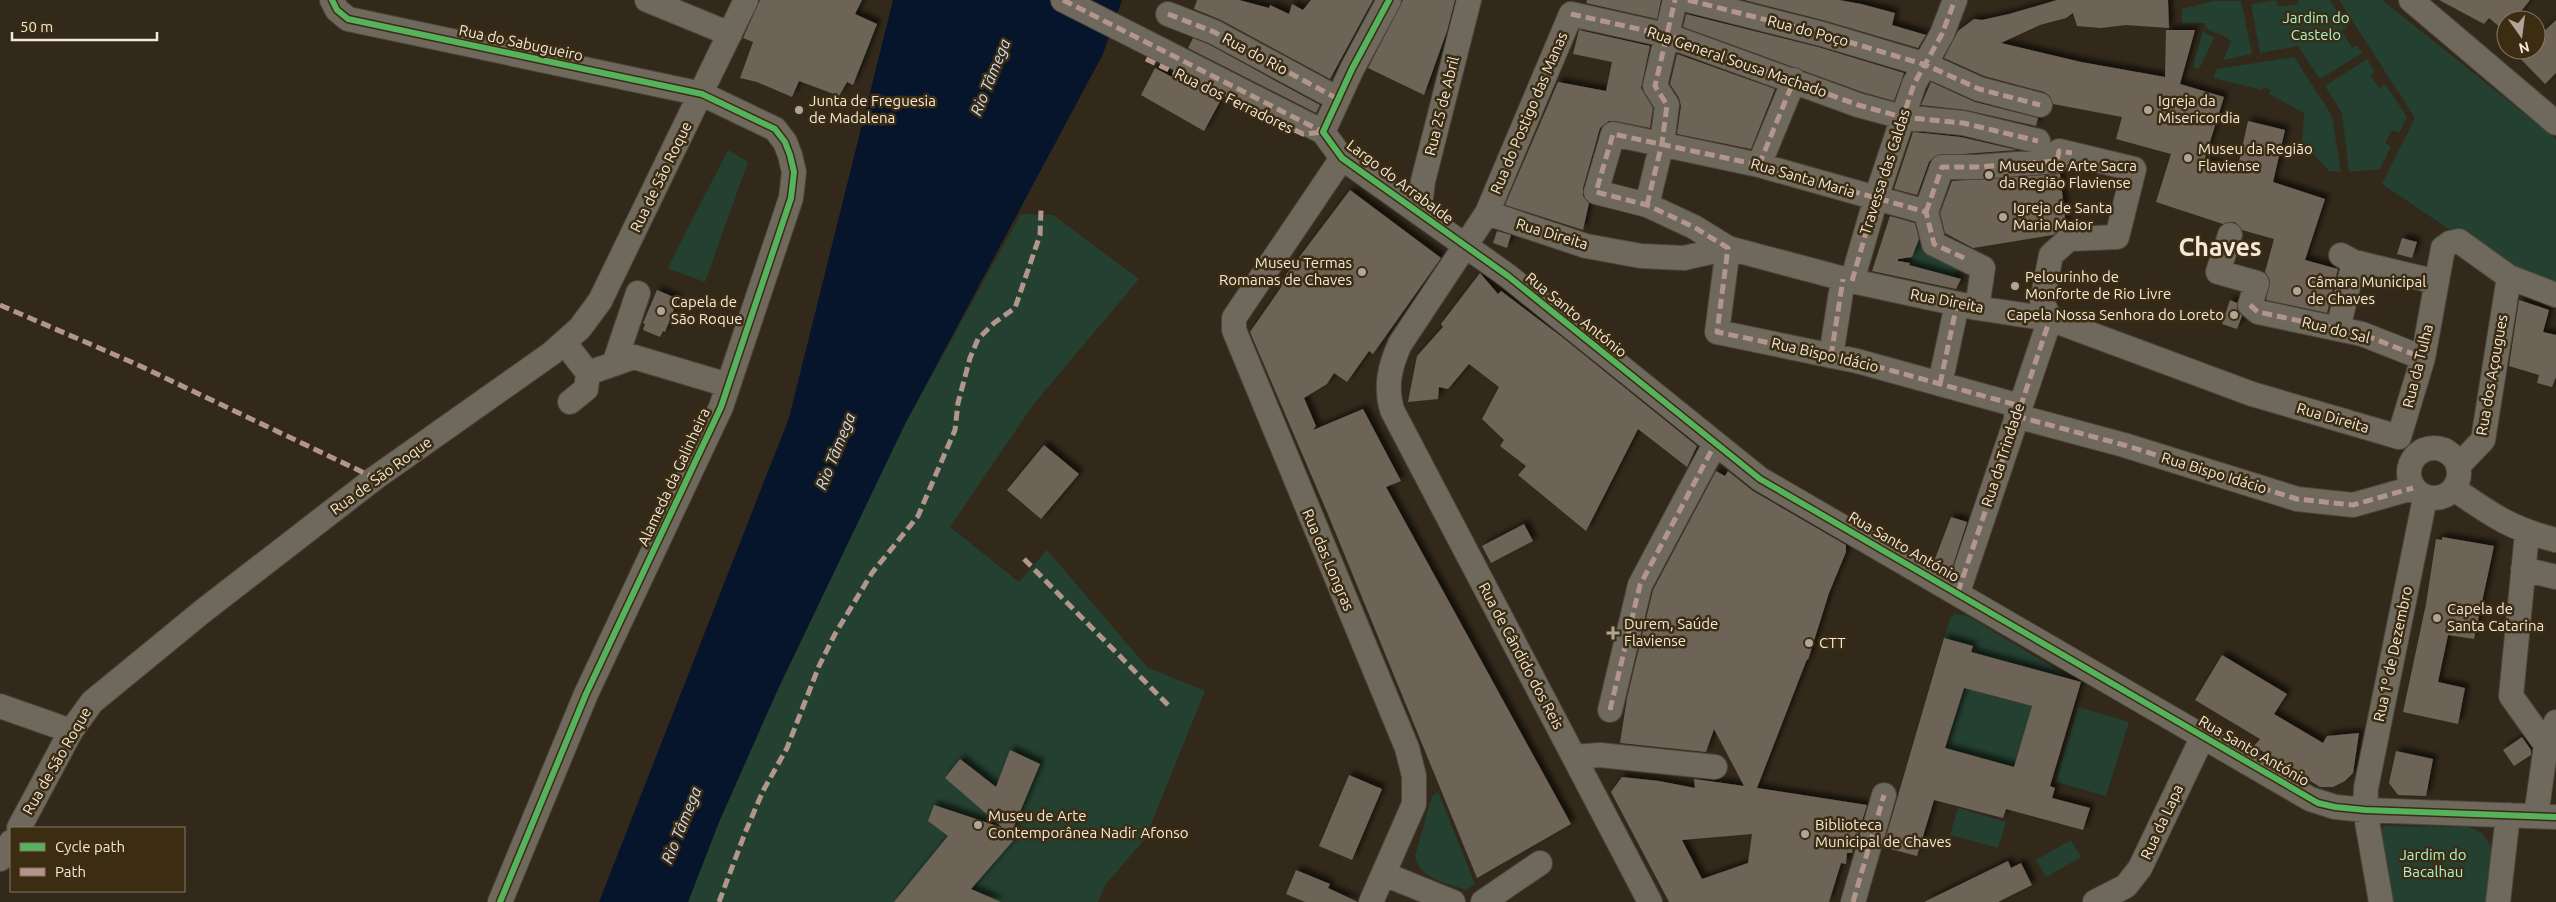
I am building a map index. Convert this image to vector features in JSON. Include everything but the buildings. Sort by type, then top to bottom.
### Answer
[{"type":"street","points":[[647,0],[730,34]]},
{"type":"street","name":"Rua de São Roque","points":[[20,827],[71,731],[92,702],[204,611],[376,478],[564,342],[580,328],[600,301],[746,0]]},
{"type":"street","points":[[1063,0],[1323,132],[1389,0]]},
{"type":"street","name":"Rua 25 de Abril","points":[[1419,213],[1423,181],[1469,0]]},
{"type":"street","points":[[1676,0],[1655,86],[1667,105],[1662,143],[1647,205],[1694,227],[1728,248]]},
{"type":"street","name":"Rua do Poço","points":[[1688,0],[1822,34],[1926,66],[1979,88],[2040,105]]},
{"type":"street","name":"Travessa das Caldas","points":[[1831,356],[1848,280],[1902,117],[1914,84],[1926,66],[1942,34],[1955,0]]},
{"type":"street","points":[[2411,0],[2556,123]]},
{"type":"street","name":"Rua do Sabugueiro","points":[[335,5],[348,19],[702,94]]},
{"type":"street","name":"Rua do Rio","points":[[1168,14],[1214,32],[1338,99]]},
{"type":"street","name":"Rua General Sousa Machado","points":[[1570,14],[1666,35],[1794,80],[1858,105],[1902,117],[1963,123],[2038,141]]},
{"type":"street","name":"Rua do Postigo das Manas","points":[[1487,213],[1570,14]]},
{"type":"street","name":"Rua dos Ferradores","points":[[1146,59],[1303,134],[1323,132]]},
{"type":"street","points":[[1759,165],[1794,80]]},
{"type":"street","name":"Alameda da Galinheira","points":[[500,902],[586,694],[721,407],[791,198],[794,172],[785,142],[775,128],[702,94]]},
{"type":"street","name":"Largo do Arrabalde","points":[[1323,132],[1342,158],[1465,247]]},
{"type":"street","name":"Rua Santa Maria","points":[[1647,205],[1596,192],[1613,134],[1759,165],[1926,212]]},
{"type":"street","points":[[1940,384],[1967,306],[1983,268],[1934,244],[1926,212],[1942,167],[2057,160],[2059,150],[2134,169],[2117,237],[2069,239],[2051,255],[2042,302],[2050,319]]},
{"type":"street","name":"Largo do Arrabalde","points":[[1234,318],[1342,158]]},
{"type":"street","points":[[1465,247],[1487,213]]},
{"type":"street","name":"Rua Direita","points":[[1487,213],[1586,246],[1641,256],[1684,258],[1728,248],[1848,280],[1967,306],[2050,319],[2252,394],[2399,437]]},
{"type":"street","name":"Rua do Sal","points":[[2230,235],[2218,272],[2257,283],[2250,305],[2258,312],[2362,334],[2422,358]]},
{"type":"street","name":"Rua da Tulha","points":[[2399,437],[2422,358],[2443,248],[2450,243],[2459,241],[2509,277]]},
{"type":"street","name":"Rua de Cândido dos Reis","points":[[1465,247],[1400,344],[1392,363],[1388,386],[1392,410],[1650,902]]},
{"type":"street","name":"Rua Santo António","points":[[1465,247],[1515,282],[1760,479],[1958,592],[2318,803],[2365,810],[2546,817]]},
{"type":"street","name":"Rua Bispo Idácio","points":[[1728,248],[1717,332],[1831,356],[1940,384],[2018,411],[2297,499],[2353,505],[2419,493]]},
{"type":"street","points":[[2338,329],[2347,259],[2437,282]]},
{"type":"street","points":[[2509,277],[2556,295]]},
{"type":"street","name":"Rua dos Açougues","points":[[2458,466],[2483,440],[2509,277]]},
{"type":"street","points":[[614,364],[638,293]]},
{"type":"street","name":"Rua das Longras","points":[[1234,318],[1236,340],[1407,748],[1414,776],[1414,804],[1384,874]]},
{"type":"street","name":"Rua da Trindade","points":[[1958,592],[2050,319]]},
{"type":"street","points":[[564,342],[588,373],[586,389],[570,402]]},
{"type":"street","points":[[588,373],[634,357],[728,385]]},
{"type":"street","points":[[2399,437],[2414,458]]},
{"type":"street","points":[[1610,710],[1640,585],[1715,444]]},
{"type":"street","points":[[2434,448],[2449,453],[2458,466],[2459,474],[2454,489],[2442,498],[2419,493],[2408,473],[2414,458],[2426,449],[2434,448]]},
{"type":"street","points":[[2454,489],[2503,522],[2527,533],[2556,540]]},
{"type":"street","name":"Rua 1º de Dezembro","points":[[2380,902],[2365,810],[2368,779],[2419,493]]},
{"type":"street","points":[[2527,533],[2511,696],[2546,745]]},
{"type":"street","points":[[2523,569],[2556,578]]},
{"type":"street","points":[[0,706],[71,731]]},
{"type":"street","points":[[2546,817],[2546,745],[2556,722]]},
{"type":"street","name":"Rua da Lapa","points":[[2104,900],[2126,886],[2140,868],[2203,736]]},
{"type":"street","points":[[1574,756],[1600,755],[1715,767]]},
{"type":"street","points":[[1852,902],[1884,795]]},
{"type":"street","points":[[2498,902],[2508,815]]},
{"type":"street","points":[[0,859],[10,844]]},
{"type":"street","points":[[1483,902],[1540,863]]},
{"type":"street","points":[[1371,902],[1384,874],[1453,902]]},
{"type":"green space","name":"Jardim do Castelo","points":[[2276,0],[2278,7],[2298,4],[2298,0],[2330,0],[2347,27],[2342,31],[2352,48],[2357,45],[2362,53],[2320,79],[2298,46],[2260,53],[2251,4]]},
{"type":"green space","points":[[2339,0],[2382,0],[2556,139],[2556,285],[2514,273],[2382,184],[2415,118]]},
{"type":"green space","name":"Jardim do Castelo","points":[[2214,1],[2241,1],[2252,54],[2223,60],[2231,42],[2228,39],[2205,27],[2206,23],[2182,23],[2182,9]]},
{"type":"green space","points":[[2203,31],[2214,38],[2200,67],[2197,69],[2193,66]]},
{"type":"green space","name":"Jardim do Castelo","points":[[2294,57],[2332,116],[2341,172],[2329,171],[2302,142],[2304,113],[2269,94],[2271,90],[2264,87],[2262,90],[2213,78],[2217,69]]},
{"type":"green space","name":"Jardim do Castelo","points":[[2367,59],[2375,72],[2370,75],[2379,88],[2385,84],[2407,117],[2399,133],[2392,130],[2385,143],[2391,147],[2380,169],[2349,172],[2342,113],[2325,86]]},
{"type":"green space","points":[[728,150],[748,162],[705,282],[669,269],[669,265]]},
{"type":"green space","points":[[1021,214],[1053,215],[1139,279],[1033,405],[950,527],[1019,582],[1047,550],[1147,667],[1205,691],[1145,839],[1106,884],[1098,902],[688,902],[719,822],[778,689],[905,424]]},
{"type":"green space","points":[[1918,241],[1960,261],[1954,277],[1909,265]]},
{"type":"green space","points":[[1955,614],[1968,616],[2072,679],[1971,652],[1973,646],[1944,638],[1950,618]]},
{"type":"green space","points":[[1964,688],[2032,706],[2014,767],[1945,748]]},
{"type":"green space","points":[[2078,707],[2129,722],[2106,796],[2056,782]]},
{"type":"green space","points":[[1438,792],[1475,884],[1466,890],[1427,875],[1417,863],[1415,856],[1432,796]]},
{"type":"green space","points":[[1958,808],[2006,822],[1998,848],[1950,835]]},
{"type":"green space","name":"Jardim do Bacalhau","points":[[2384,826],[2469,827],[2482,833],[2493,850],[2486,902],[2386,902],[2373,844]]},
{"type":"green space","points":[[2071,840],[2081,857],[2046,877],[2036,860]]},
{"type":"water","name":"Rio Tâmega","points":[[893,0],[1122,0],[1103,54],[905,424],[778,689],[719,822],[688,902],[599,902],[789,418]]},
{"type":"marked path","points":[[1063,0],[1323,132]]},
{"type":"marked path","points":[[1647,205],[1662,143],[1667,105],[1655,86],[1675,0]]},
{"type":"marked path","points":[[1688,0],[1822,34],[1926,65],[1979,89],[2040,105]]},
{"type":"marked path","points":[[1852,281],[1876,198],[1914,84],[1942,34],[1955,0]]},
{"type":"marked path","points":[[1168,14],[1214,32],[1338,99]]},
{"type":"marked path","points":[[1571,14],[1666,35],[1858,105],[1902,117],[1963,123],[2038,141]]},
{"type":"marked path","points":[[1146,59],[1303,134],[1323,132]]},
{"type":"marked path","points":[[1759,165],[1794,80]]},
{"type":"marked path","points":[[1964,258],[1934,244],[1926,212],[1759,165],[1613,134],[1596,192],[1647,205],[1694,227],[1728,248],[1717,332],[1857,361],[2020,406]]},
{"type":"marked path","points":[[1926,212],[1942,167],[1977,167],[2057,161],[2059,151],[2072,153]]},
{"type":"marked path","points":[[719,902],[763,791],[787,748],[819,666],[835,634],[872,573],[918,516],[955,430],[958,403],[970,358],[978,339],[994,323],[1015,308],[1040,235],[1041,210]]},
{"type":"marked path","points":[[1831,356],[1843,279]]},
{"type":"marked path","points":[[1940,384],[1957,304]]},
{"type":"marked path","points":[[0,305],[136,364],[375,478]]},
{"type":"marked path","points":[[2250,305],[2258,312],[2362,334],[2423,358]]},
{"type":"marked path","points":[[1958,592],[2050,319]]},
{"type":"marked path","points":[[2016,416],[2124,445],[2297,499],[2353,505],[2413,488]]},
{"type":"marked path","points":[[1610,710],[1640,585],[1715,444]]},
{"type":"marked path","points":[[1024,559],[1171,708]]},
{"type":"marked path","points":[[1853,902],[1884,795]]},
{"type":"cycle path","points":[[332,0],[337,10],[348,19],[702,94],[775,129],[785,142],[794,172],[791,198],[721,407],[586,694],[500,902]]},
{"type":"cycle path","points":[[1389,0],[1352,69],[1323,132],[1342,158],[1508,276],[1760,479],[2318,803],[2365,810],[2556,817]]},
{"type":"place","name":"Junta de Freguesia de Madalena","points":[[799,110]]},
{"type":"place","name":"Igreja da Misericordia","points":[[2148,110]]},
{"type":"place","name":"Museu da Região Flaviense","points":[[2188,158]]},
{"type":"place","name":"Museu de Arte Sacra da Região Flaviense","points":[[1989,175]]},
{"type":"place","name":"Igreja de Santa Maria Maior","points":[[2003,217]]},
{"type":"place","name":"Museu Termas Romanas de Chaves","points":[[1362,272]]},
{"type":"place","name":"Pelourinho de Monforte de Rio Livre","points":[[2015,286]]},
{"type":"place","name":"Câmara Municipal de Chaves","points":[[2297,291]]},
{"type":"place","name":"Capela de São Roque","points":[[661,311]]},
{"type":"place","name":"Capela Nossa Senhora do Loreto","points":[[2234,315]]},
{"type":"place","name":"Capela de Santa Catarina","points":[[2437,618]]},
{"type":"place","name":"Durem, Saúde Flaviense","points":[[1613,633]]},
{"type":"place","name":"CTT","points":[[1809,643]]},
{"type":"place","name":"Museu de Arte Contemporânea Nadir Afonso","points":[[978,825]]},
{"type":"place","name":"Biblioteca Municipal de Chaves","points":[[1805,834]]},
{"type":"district","name":"Chaves","points":[[2220,247]]}]
